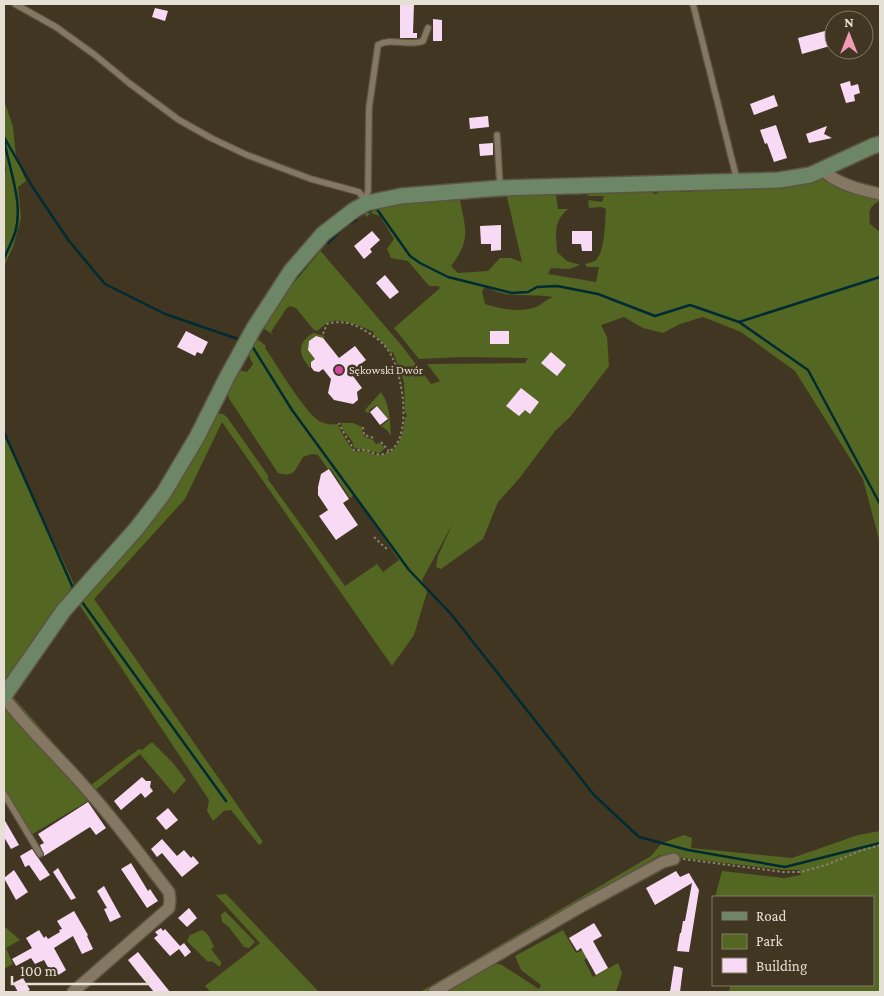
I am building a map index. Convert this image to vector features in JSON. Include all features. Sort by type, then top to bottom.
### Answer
[{"type":"street","points":[[73,992],[169,908],[169,892],[114,819],[62,761],[17,715],[4,696],[64,610],[138,528],[158,502],[197,437],[254,328],[291,271],[323,234],[366,202],[401,196],[500,188],[779,180],[810,175],[880,144]]},
{"type":"street","points":[[823,170],[828,175],[845,184],[880,194]]},
{"type":"street","points":[[434,992],[590,902],[663,862],[674,859]]},
{"type":"lane","points":[[15,4],[56,27],[95,54],[129,83],[179,120],[247,155],[311,179],[359,192],[366,202]]},
{"type":"lane","points":[[693,4],[738,182]]},
{"type":"lane","points":[[366,202],[368,191],[369,108],[378,45],[384,41],[416,44],[423,41],[428,28]]},
{"type":"lane","points":[[497,135],[500,188]]},
{"type":"lane","points":[[4,794],[40,854]]},
{"type":"path","points":[[323,334],[324,327],[330,322],[343,322],[355,325],[376,338],[388,349],[401,383],[404,419],[396,446],[389,451],[378,454],[364,450],[354,450],[339,424]]},
{"type":"path","points":[[364,427],[364,435],[374,438]]},
{"type":"path","points":[[381,442],[389,451]]},
{"type":"path","points":[[374,537],[387,549]]},
{"type":"path","points":[[674,859],[690,859],[783,872],[800,872],[826,865],[880,845]]},
{"type":"green space","points":[[4,100],[13,127],[16,157],[26,181],[18,187],[21,218],[13,247],[4,266],[4,173],[6,171],[4,159]]},
{"type":"green space","points":[[819,176],[880,196],[880,201],[871,207],[869,216],[870,224],[880,232],[880,543],[863,479],[795,371],[741,332],[703,317],[680,324],[663,333],[643,328],[624,317],[601,325],[607,337],[609,366],[570,417],[555,431],[518,480],[498,502],[483,539],[441,569],[436,567],[438,556],[453,523],[422,580],[427,592],[414,635],[392,666],[222,422],[185,499],[94,599],[263,842],[259,845],[231,810],[224,811],[213,821],[207,811],[209,800],[79,604],[212,414],[223,414],[227,417],[269,477],[267,478],[345,586],[377,564],[383,572],[399,560],[354,495],[350,498],[330,468],[328,469],[318,455],[312,454],[303,457],[292,473],[278,473],[226,391],[238,370],[247,372],[253,364],[249,353],[256,338],[266,346],[265,348],[290,387],[306,407],[319,421],[328,424],[338,424],[353,450],[381,455],[387,454],[392,451],[399,441],[405,417],[407,417],[405,413],[404,382],[393,352],[391,353],[373,334],[374,332],[352,323],[334,321],[317,331],[313,329],[296,308],[290,306],[271,332],[273,335],[263,328],[288,292],[285,289],[318,248],[402,346],[431,384],[440,381],[427,364],[525,363],[528,358],[461,357],[419,359],[394,328],[440,288],[438,286],[429,286],[408,261],[391,258],[387,249],[394,239],[380,216],[371,213],[366,217],[364,213],[373,207],[469,195],[469,199],[460,200],[465,235],[462,249],[451,266],[458,273],[488,271],[500,258],[511,258],[522,262],[507,197],[482,198],[481,195],[579,192],[580,195],[556,195],[558,209],[568,209],[558,223],[556,233],[557,252],[567,261],[580,265],[569,269],[551,268],[548,274],[596,282],[599,267],[587,267],[585,264],[596,260],[599,256],[604,236],[606,209],[601,207],[589,208],[588,200],[602,202],[604,196],[588,196],[589,193],[639,189],[653,191],[653,194],[657,194],[658,192],[690,192],[707,188]],"holes":[[[486,286],[510,295],[553,297],[536,307],[510,310],[485,304],[482,291]]]},
{"type":"green space","points":[[313,333],[325,336],[323,338],[316,336],[309,341],[308,350],[315,359],[311,362],[310,368],[303,358],[301,349],[304,341]]},
{"type":"green space","points":[[381,392],[388,407],[391,436],[381,426],[389,420],[377,405],[369,410],[369,413],[365,410]]},
{"type":"green space","points":[[341,423],[353,423],[362,427],[362,433],[365,437],[373,440],[376,444],[380,443],[385,448],[380,453],[354,448]]},
{"type":"green space","points":[[4,436],[74,584],[4,682]]},
{"type":"green space","points":[[13,697],[91,785],[139,749],[142,750],[152,742],[173,763],[186,780],[174,794],[140,754],[94,791],[10,701]]},
{"type":"green space","points":[[5,707],[93,798],[31,835],[4,789]]},
{"type":"green space","points":[[880,831],[880,992],[729,992],[730,986],[874,986],[874,896],[715,896],[722,871],[784,878],[801,875],[799,870],[783,870],[660,855],[430,992],[420,992],[651,856],[662,843],[684,835],[692,838],[691,848],[792,858],[858,835]]},
{"type":"green space","points":[[226,894],[319,992],[211,992],[205,986],[260,943],[216,895]]},
{"type":"green space","points":[[225,911],[255,942],[249,948],[244,947],[229,927],[222,922],[221,915]]},
{"type":"green space","points":[[4,926],[20,940],[6,948],[13,964],[4,969]]},
{"type":"green space","points":[[202,930],[212,942],[214,947],[211,949],[221,962],[220,967],[212,961],[208,962],[187,941],[190,935]]},
{"type":"green space","points":[[563,930],[576,953],[584,949],[587,958],[584,960],[593,977],[618,963],[622,973],[616,992],[443,992],[491,963],[502,965],[539,989],[541,985],[521,970],[515,956]]},
{"type":"building","points":[[400,4],[414,4],[413,33],[417,33],[417,38],[400,38]]},
{"type":"building","points":[[155,8],[168,11],[165,21],[152,17]]},
{"type":"building","points":[[433,19],[442,20],[442,41],[433,41]]},
{"type":"building","points":[[824,31],[824,48],[802,54],[798,38]]},
{"type":"building","points":[[850,81],[851,86],[858,84],[860,93],[854,95],[855,101],[846,103],[840,84]]},
{"type":"building","points":[[774,95],[778,106],[754,115],[750,104]]},
{"type":"building","points":[[488,116],[489,127],[470,129],[469,118]]},
{"type":"building","points":[[776,125],[787,158],[774,162],[760,130]]},
{"type":"building","points":[[827,126],[824,134],[832,138],[809,143],[806,134]]},
{"type":"building","points":[[493,143],[493,155],[480,156],[479,144]]},
{"type":"building","points":[[501,225],[501,250],[491,251],[491,244],[481,244],[480,226]]},
{"type":"building","points":[[372,231],[380,240],[370,249],[372,252],[364,259],[354,246]]},
{"type":"building","points":[[572,231],[592,231],[592,251],[582,251],[581,244],[572,244]]},
{"type":"building","points":[[385,275],[399,292],[390,299],[376,283]]},
{"type":"building","points":[[186,331],[208,342],[202,354],[197,352],[195,356],[177,347]]},
{"type":"building","points":[[490,331],[509,331],[509,344],[490,344]]},
{"type":"building","name":"Sękowski Dwór","points":[[316,336],[323,338],[339,358],[355,346],[366,360],[350,372],[362,388],[357,392],[358,400],[353,404],[334,400],[328,393],[331,379],[323,369],[319,372],[314,371],[311,367],[311,362],[315,359],[308,350],[309,341]]},
{"type":"building","points":[[551,352],[566,365],[557,376],[541,363]]},
{"type":"building","points":[[521,388],[539,402],[530,414],[525,410],[519,416],[506,406]]},
{"type":"building","points":[[377,406],[388,419],[380,425],[370,412]]},
{"type":"building","points":[[329,469],[349,499],[343,503],[358,525],[336,540],[319,516],[328,510],[318,495],[318,487],[321,474]]},
{"type":"building","points":[[142,777],[146,781],[151,781],[150,787],[153,791],[145,798],[141,793],[121,810],[114,801]]},
{"type":"building","points":[[88,802],[106,828],[96,835],[90,827],[44,856],[40,845],[44,843],[38,834]]},
{"type":"building","points":[[168,808],[178,820],[166,830],[156,818]]},
{"type":"building","points":[[4,819],[19,845],[11,849],[4,837]]},
{"type":"building","points":[[162,839],[177,856],[184,850],[199,863],[182,877],[162,853],[157,857],[151,849]]},
{"type":"building","points":[[32,849],[50,875],[40,881],[29,865],[25,867],[20,856]]},
{"type":"building","points":[[131,863],[148,891],[150,889],[158,901],[147,908],[121,869]]},
{"type":"building","points":[[58,868],[76,898],[71,900],[53,872]]},
{"type":"building","points":[[14,870],[28,892],[16,900],[4,878]]},
{"type":"building","points":[[676,871],[680,877],[689,873],[699,890],[689,952],[677,951],[692,883],[655,905],[646,888]]},
{"type":"building","points":[[104,886],[121,917],[110,922],[104,909],[107,908],[97,891]]},
{"type":"building","points":[[189,908],[197,918],[187,927],[178,918]]},
{"type":"building","points":[[74,911],[88,935],[93,949],[82,954],[73,936],[54,948],[66,970],[54,978],[44,960],[35,964],[31,958],[16,966],[12,959],[32,948],[26,938],[39,930],[44,938],[46,936],[48,939],[62,929],[57,921]]},
{"type":"building","points":[[594,923],[602,936],[593,941],[608,968],[596,975],[581,948],[577,951],[569,938]]},
{"type":"building","points":[[161,928],[163,931],[165,929],[180,946],[184,943],[191,952],[185,957],[179,949],[170,956],[154,938],[158,935],[155,932]]},
{"type":"building","points":[[138,952],[170,992],[154,992],[139,974],[128,960]]},
{"type":"building","points":[[674,966],[683,968],[680,992],[670,992]]},
{"type":"building","points":[[23,978],[30,990],[18,992],[13,983]]},
{"type":"waterway","points":[[4,137],[32,186],[69,241],[105,284],[165,314],[238,339]]},
{"type":"waterway","points":[[4,139],[15,186],[18,210],[15,233],[4,259]]},
{"type":"waterway","points":[[369,212],[376,208],[410,256],[448,277],[512,293],[528,292],[537,287],[557,286],[598,294],[655,316],[690,305],[739,322],[880,277]]},
{"type":"waterway","points":[[328,243],[345,226],[356,220]]},
{"type":"waterway","points":[[292,283],[317,253]]},
{"type":"waterway","points":[[739,322],[808,370],[880,504]]},
{"type":"waterway","points":[[253,345],[292,410],[409,570],[451,614],[594,795],[639,837],[688,850],[785,867],[880,843]]},
{"type":"waterway","points":[[4,432],[73,588]]},
{"type":"waterway","points":[[82,602],[226,801]]},
{"type":"place","name":"Sękowski Dwór","points":[[339,370]]}]
